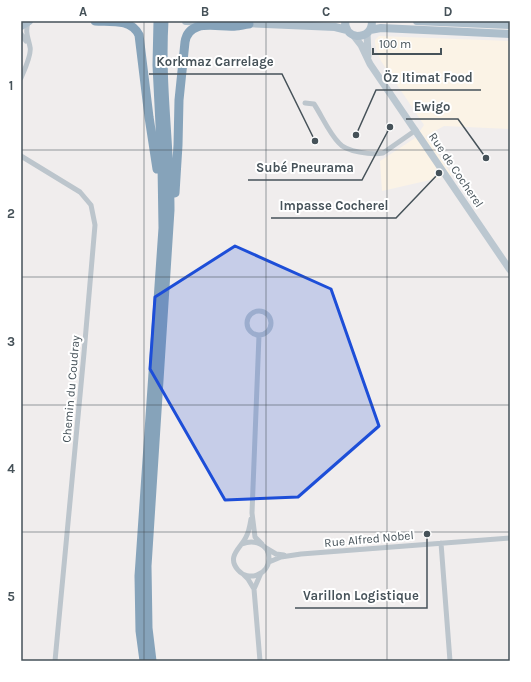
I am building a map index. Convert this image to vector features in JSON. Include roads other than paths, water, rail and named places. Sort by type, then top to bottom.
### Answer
[{"type":"highway","points":[[95,21],[127,24],[134,28],[139,35],[156,161],[163,228]]},
{"type":"highway","points":[[144,661],[140,631],[139,576],[163,228],[162,165],[157,65],[161,24]]},
{"type":"highway","points":[[152,661],[147,601],[147,566],[170,210],[169,162],[161,24]]},
{"type":"highway","points":[[170,210],[175,195],[179,100],[187,35],[192,29],[198,26],[236,26],[249,24]]},
{"type":"main road","points":[[186,21],[335,27],[347,30],[354,36],[361,36],[381,28],[510,34]]},
{"type":"main road","points":[[345,21],[347,30]]},
{"type":"main road","points":[[369,32],[372,21]]},
{"type":"main road","points":[[417,21],[510,25]]},
{"type":"street","points":[[21,78],[30,52],[26,23]]},
{"type":"street","name":"Rue de Cocherel","points":[[369,32],[367,50],[370,64]]},
{"type":"street","points":[[21,34],[28,43]]},
{"type":"street","name":"Rue de Cocherel","points":[[354,36],[370,64],[510,270]]},
{"type":"street","points":[[305,103],[314,104],[339,144],[351,151],[377,154],[383,153],[416,130]]},
{"type":"street","name":"Chemin du Coudray","points":[[21,156],[80,192],[91,205],[95,225],[83,369],[55,661]]},
{"type":"street","points":[[260,311],[268,314],[271,324],[269,330],[259,335],[249,330],[247,322],[250,315],[260,311]]},
{"type":"street","points":[[254,589],[269,562],[269,556],[255,537],[252,513],[259,335]]},
{"type":"street","points":[[252,513],[246,537],[236,550],[234,561],[236,567],[248,578],[254,589],[260,661]]},
{"type":"street","name":"Rue Alfred Nobel","points":[[269,562],[280,557],[301,554],[510,538]]},
{"type":"street","points":[[242,544],[253,541],[263,546]]},
{"type":"street","points":[[441,543],[450,661]]},
{"type":"street","name":"Rue Alfred Nobel","points":[[263,546],[276,554],[301,554]]},
{"type":"street","points":[[244,574],[252,576],[261,574]]},
{"type":"place","name":"Subé Pneurama","points":[[390,127]]},
{"type":"place","name":"Öz Itimat Food","points":[[356,135]]},
{"type":"place","name":"Korkmaz Carrelage","points":[[315,141]]},
{"type":"place","name":"Ewigo","points":[[486,158]]},
{"type":"place","name":"Impasse Cocherel","points":[[439,173]]},
{"type":"place","name":"Varillon Logistique","points":[[427,534]]}]
